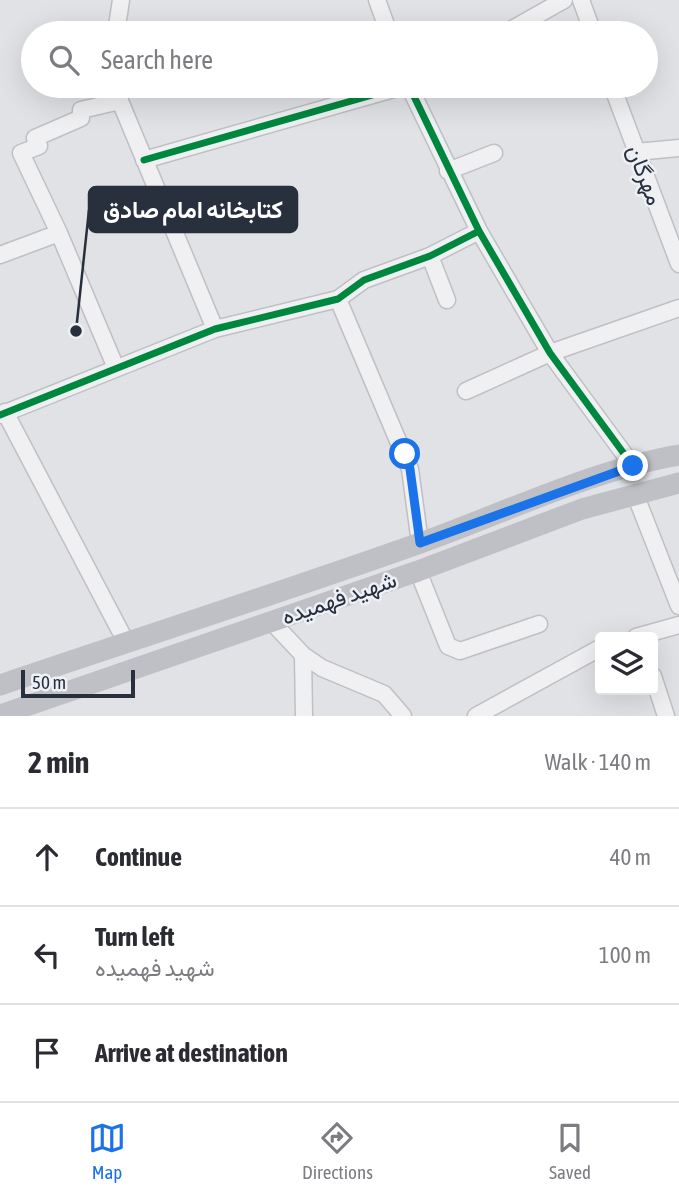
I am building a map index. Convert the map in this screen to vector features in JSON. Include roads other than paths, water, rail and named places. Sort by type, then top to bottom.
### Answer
[{"type":"main road","name":"شهید فهمیده","points":[[0,685],[420,543],[633,466],[679,454]]},
{"type":"main road","name":"شهید فهمیده","points":[[0,715],[30,711],[582,509],[679,483]]},
{"type":"street","points":[[118,21],[121,0]]},
{"type":"street","points":[[377,0],[385,21]]},
{"type":"street","points":[[526,21],[564,0]]},
{"type":"street","points":[[581,0],[589,21]]},
{"type":"street","points":[[109,98],[81,110],[81,118],[35,138],[39,146],[21,153],[59,233],[116,368]]},
{"type":"street","points":[[122,98],[144,160],[215,329]]},
{"type":"street","points":[[144,160],[362,98]]},
{"type":"street","points":[[415,98],[448,172],[479,231],[550,353],[633,466]]},
{"type":"street","name":"مهرگان","points":[[616,98],[679,264]]},
{"type":"street","points":[[636,152],[679,148]]},
{"type":"street","points":[[448,172],[494,153]]},
{"type":"street","points":[[126,642],[3,413],[215,329],[338,299],[364,280],[430,256],[479,231]]},
{"type":"street","points":[[0,254],[59,233]]},
{"type":"street","points":[[430,256],[447,300]]},
{"type":"street","points":[[338,299],[407,461],[420,543]]},
{"type":"street","points":[[466,391],[550,353],[679,308]]},
{"type":"street","points":[[635,494],[679,606]]},
{"type":"street","points":[[418,571],[448,646],[453,651],[539,624]]},
{"type":"street","points":[[272,622],[303,655],[323,668],[384,694],[403,716]]},
{"type":"street","points":[[656,632],[679,625]]},
{"type":"street","points":[[475,716],[595,651]]},
{"type":"street","points":[[303,655],[304,716]]},
{"type":"street","points":[[658,691],[666,716]]},
{"type":"place","name":"کتابخانه امام صادق","points":[[76,331]]}]
